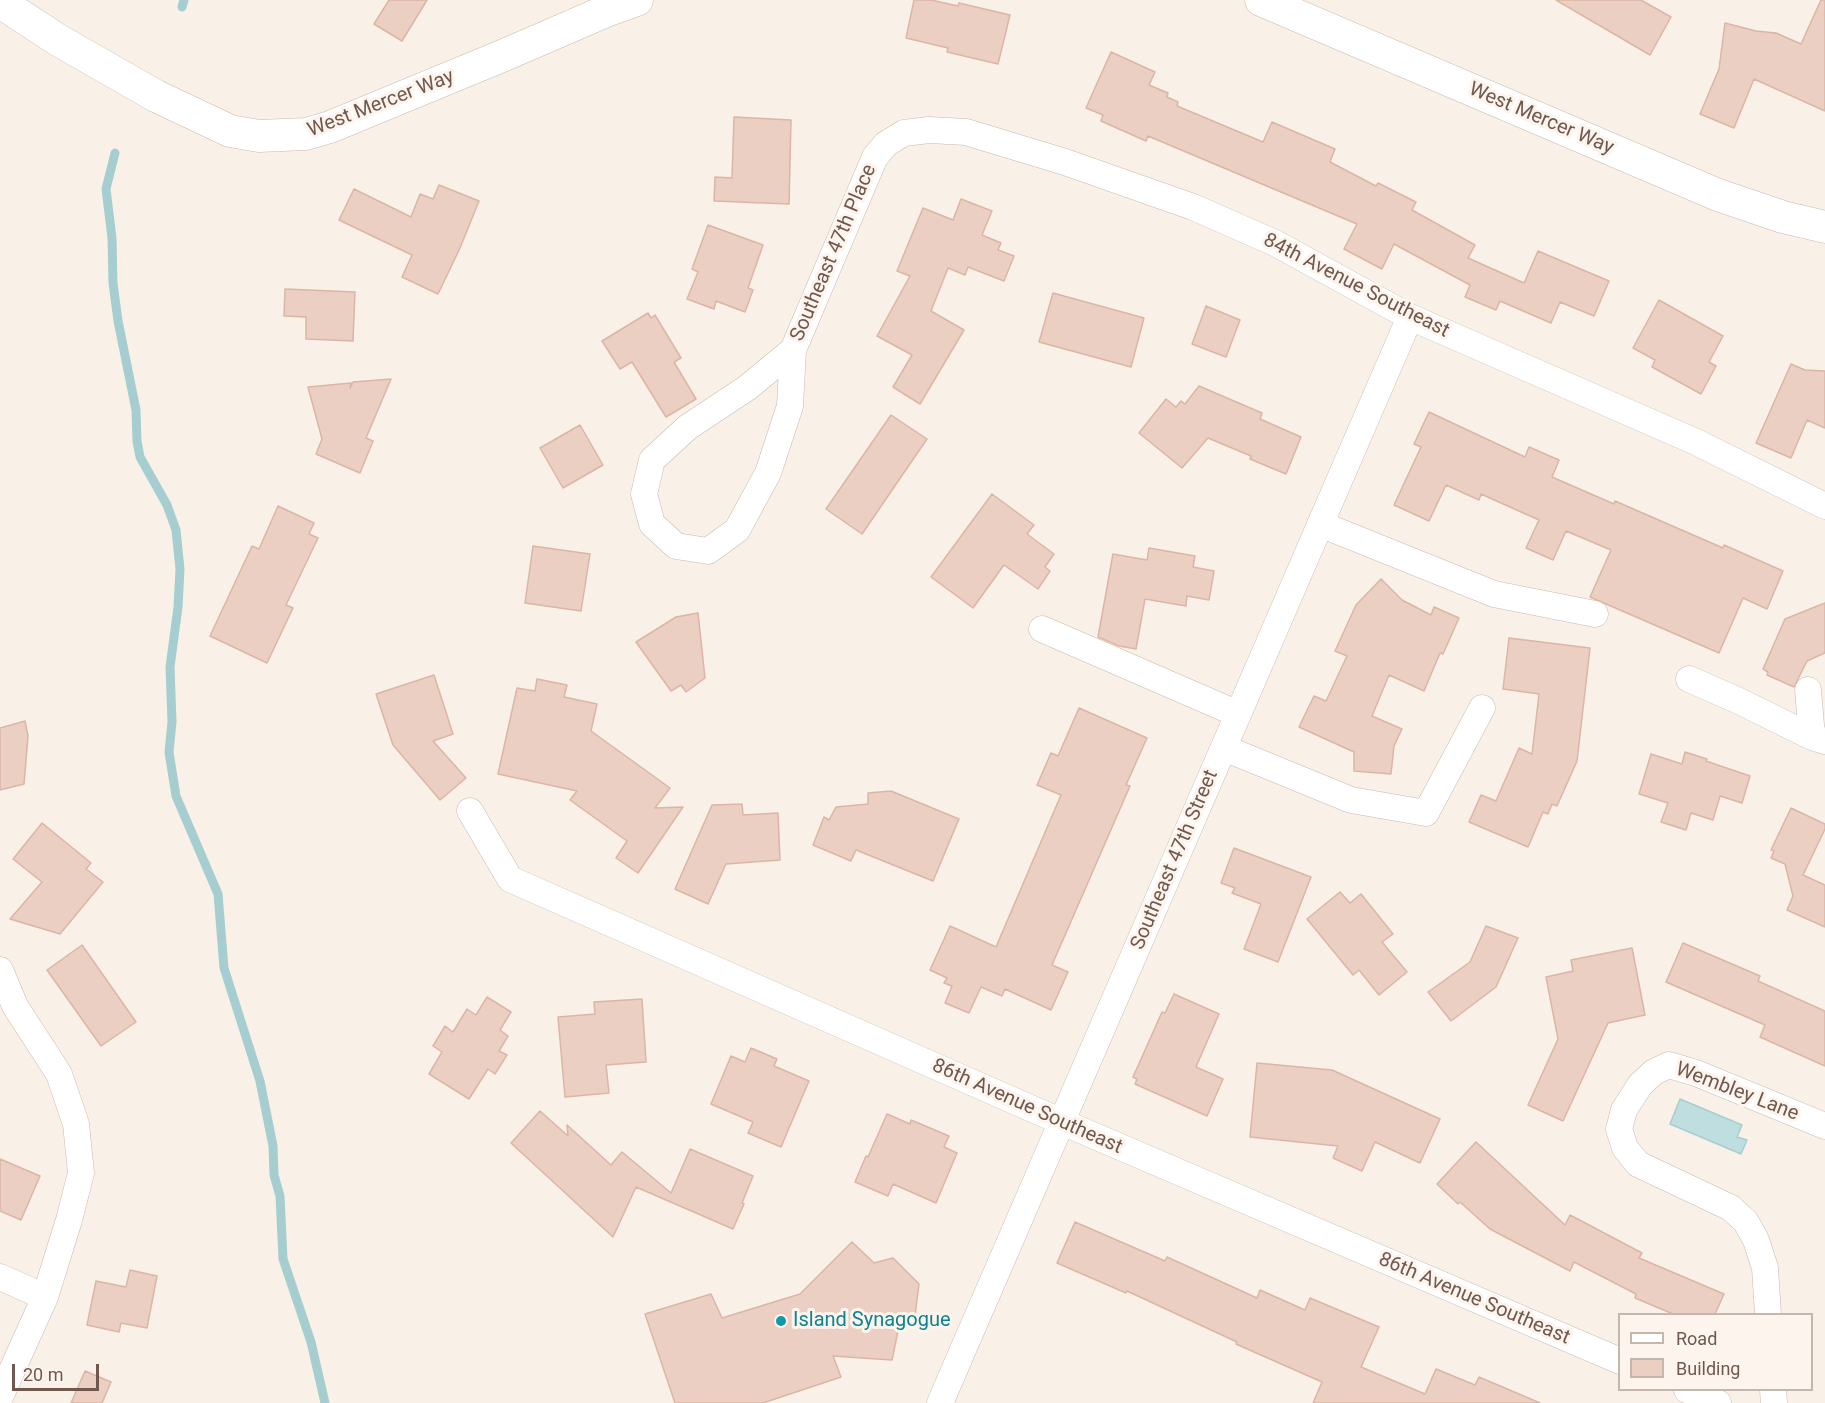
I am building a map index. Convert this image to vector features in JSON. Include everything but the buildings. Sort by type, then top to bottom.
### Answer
[{"type":"street","name":"West Mercer Way","points":[[0,2],[58,40],[156,96],[230,130],[259,136],[306,134],[330,127],[502,56],[604,5],[637,0]]},
{"type":"street","name":"West Mercer Way","points":[[1262,0],[1718,195],[1783,217],[1825,227]]},
{"type":"street","name":"84th Avenue Southeast","points":[[904,133],[929,130],[966,132],[1065,162],[1193,207],[1275,243],[1410,317],[1696,442],[1825,506]]},
{"type":"street","name":"Southeast 47th Place","points":[[793,350],[747,388],[688,427],[652,460],[644,494],[652,524],[676,546],[708,551],[738,530],[768,473],[790,406],[793,350],[875,157],[886,144],[904,133]]},
{"type":"street","name":"Southeast 47th Street","points":[[940,1403],[1410,317]]},
{"type":"street","points":[[1320,524],[1494,594],[1595,614]]},
{"type":"street","points":[[1042,629],[1238,714]]},
{"type":"street","points":[[1689,679],[1818,739]]},
{"type":"street","points":[[1808,690],[1818,739]]},
{"type":"street","points":[[1224,748],[1351,800],[1426,813],[1482,708]]},
{"type":"street","name":"86th Avenue Southeast","points":[[470,811],[510,879],[1062,1122],[1618,1360]]},
{"type":"street","points":[[0,970],[15,1006],[59,1074],[76,1124],[81,1173],[45,1297],[0,1397]]},
{"type":"street","name":"Wembley Lane","points":[[1768,1313],[1764,1268],[1756,1240],[1746,1222],[1731,1208],[1638,1164],[1625,1148],[1618,1129],[1624,1110],[1640,1085],[1654,1072],[1669,1065],[1696,1073],[1825,1126]]},
{"type":"street","points":[[0,1277],[45,1297]]},
{"type":"street","points":[[1691,1391],[1718,1403]]},
{"type":"water","points":[[1680,1099],[1742,1125],[1737,1137],[1747,1140],[1741,1154],[1670,1124]]},
{"type":"waterway","points":[[182,7],[184,0]]},
{"type":"waterway","points":[[115,153],[106,189],[118,321],[136,410],[140,457],[167,505],[176,530],[180,569],[178,607],[170,667],[172,722],[169,752],[176,796],[218,894],[224,968],[260,1081],[273,1146],[274,1175],[280,1196],[283,1259],[311,1342],[325,1403]]},
{"type":"place","name":"Island Synagogue","points":[[781,1321]]}]
